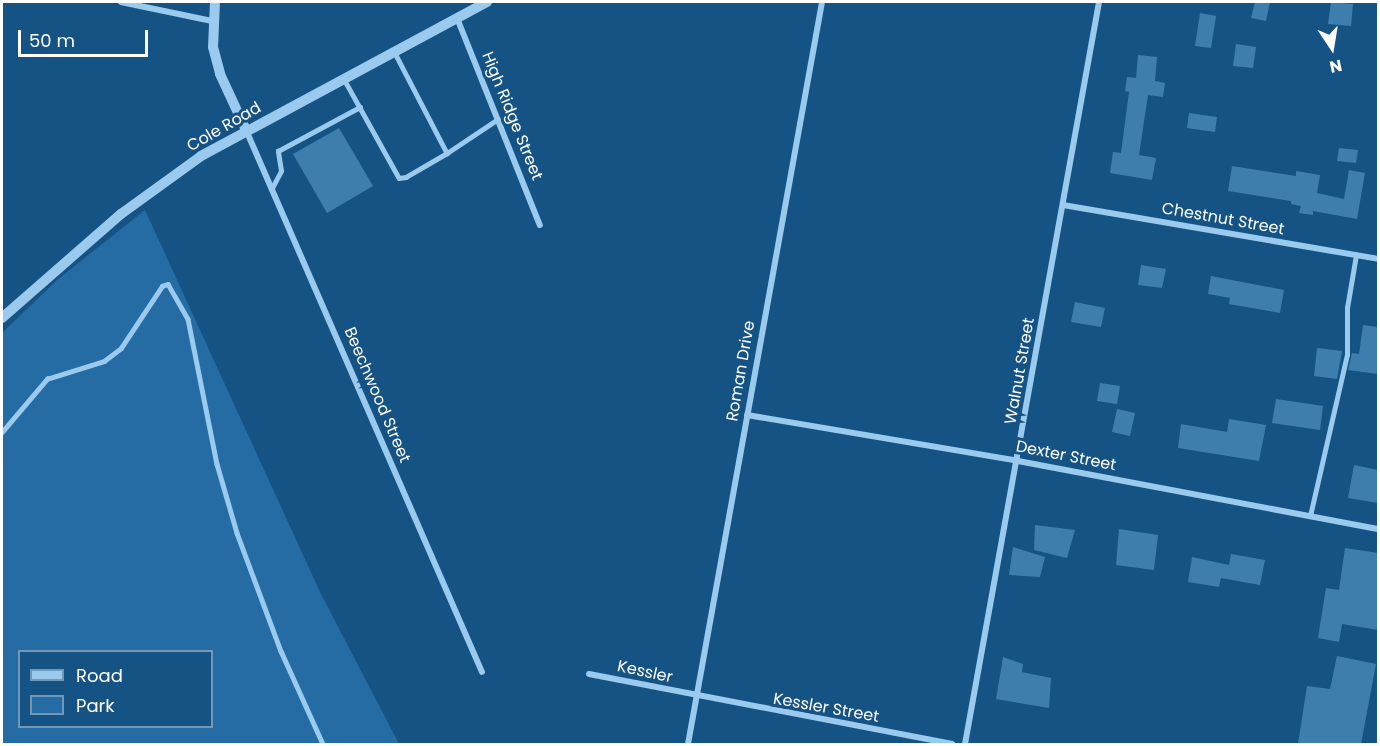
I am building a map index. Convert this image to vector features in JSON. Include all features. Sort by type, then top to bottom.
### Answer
[{"type":"street","points":[[121,2],[212,21]]},
{"type":"street","points":[[215,2],[212,21],[213,47],[220,74],[246,130]]},
{"type":"street","name":"Cole Road","points":[[2,318],[121,214],[201,156],[487,2]]},
{"type":"street","name":"Roman Drive","points":[[688,744],[822,2]]},
{"type":"street","name":"Walnut Street","points":[[965,744],[1018,461],[1099,2]]},
{"type":"street","name":"High Ridge Street","points":[[457,18],[540,225]]},
{"type":"street","name":"Beechwood Street","points":[[246,130],[482,672]]},
{"type":"street","name":"Chestnut Street","points":[[1063,205],[1378,259]]},
{"type":"street","name":"Dexter Street","points":[[747,415],[1018,461],[1378,529]]},
{"type":"street","name":"Kessler","points":[[588,674],[696,698]]},
{"type":"street","name":"Kessler Street","points":[[696,698],[952,744]]},
{"type":"lane","points":[[394,52],[447,153]]},
{"type":"lane","points":[[344,79],[399,178],[406,177],[447,153],[498,119]]},
{"type":"lane","points":[[272,188],[281,171],[278,151],[360,107]]},
{"type":"lane","points":[[1310,516],[1347,355],[1347,308],[1356,255]]},
{"type":"lane","points":[[2,432],[47,379],[104,361],[121,348],[162,286],[168,284],[188,319],[217,464],[237,533],[280,651],[323,744]]},
{"type":"green space","points":[[145,210],[320,592],[399,744],[2,744],[2,333],[57,280]]},
{"type":"building","points":[[1255,2],[1270,2],[1266,21],[1251,18]]},
{"type":"building","points":[[1331,2],[1353,4],[1351,26],[1328,24]]},
{"type":"building","points":[[1200,13],[1216,16],[1211,48],[1195,46]]},
{"type":"building","points":[[1236,44],[1256,47],[1253,68],[1233,66]]},
{"type":"building","points":[[1138,55],[1157,57],[1155,81],[1165,83],[1163,97],[1148,95],[1139,155],[1156,158],[1152,180],[1110,173],[1113,152],[1121,153],[1129,92],[1125,91],[1127,77],[1136,78]]},
{"type":"building","points":[[1189,113],[1217,117],[1215,132],[1187,128]]},
{"type":"building","points":[[339,128],[373,186],[327,213],[293,154]]},
{"type":"building","points":[[1339,148],[1358,150],[1356,163],[1337,161]]},
{"type":"building","points":[[1232,166],[1296,176],[1296,171],[1320,175],[1317,193],[1344,199],[1349,170],[1365,173],[1357,219],[1313,211],[1313,215],[1299,213],[1301,206],[1291,204],[1291,201],[1228,191]]},
{"type":"building","points":[[1141,265],[1166,269],[1162,288],[1138,285]]},
{"type":"building","points":[[1211,276],[1284,290],[1280,313],[1229,304],[1230,298],[1208,294]]},
{"type":"building","points":[[1075,302],[1105,308],[1101,327],[1071,322]]},
{"type":"building","points":[[1363,325],[1378,327],[1378,374],[1348,370],[1352,353],[1359,354]]},
{"type":"building","points":[[1317,348],[1342,351],[1337,379],[1314,376]]},
{"type":"building","points":[[1100,383],[1120,386],[1117,404],[1097,401]]},
{"type":"building","points":[[1276,399],[1323,406],[1320,430],[1272,423]]},
{"type":"building","points":[[1117,409],[1135,413],[1130,436],[1112,432]]},
{"type":"building","points":[[1229,419],[1266,425],[1259,461],[1178,448],[1181,424],[1227,432]]},
{"type":"building","points":[[1354,465],[1378,470],[1378,503],[1348,498]]},
{"type":"building","points":[[1035,525],[1075,530],[1067,558],[1034,550]]},
{"type":"building","points":[[1119,529],[1158,535],[1154,570],[1116,565]]},
{"type":"building","points":[[1013,547],[1045,557],[1040,577],[1009,575]]},
{"type":"building","points":[[1345,548],[1378,553],[1378,630],[1342,624],[1339,642],[1318,638],[1326,588],[1339,590]]},
{"type":"building","points":[[1231,554],[1265,560],[1260,585],[1221,578],[1219,587],[1188,582],[1192,557],[1229,565]]},
{"type":"building","points":[[1337,656],[1376,664],[1361,744],[1298,744],[1307,686],[1330,689]]},
{"type":"building","points":[[1003,657],[1023,664],[1022,672],[1051,678],[1049,708],[996,699]]}]
